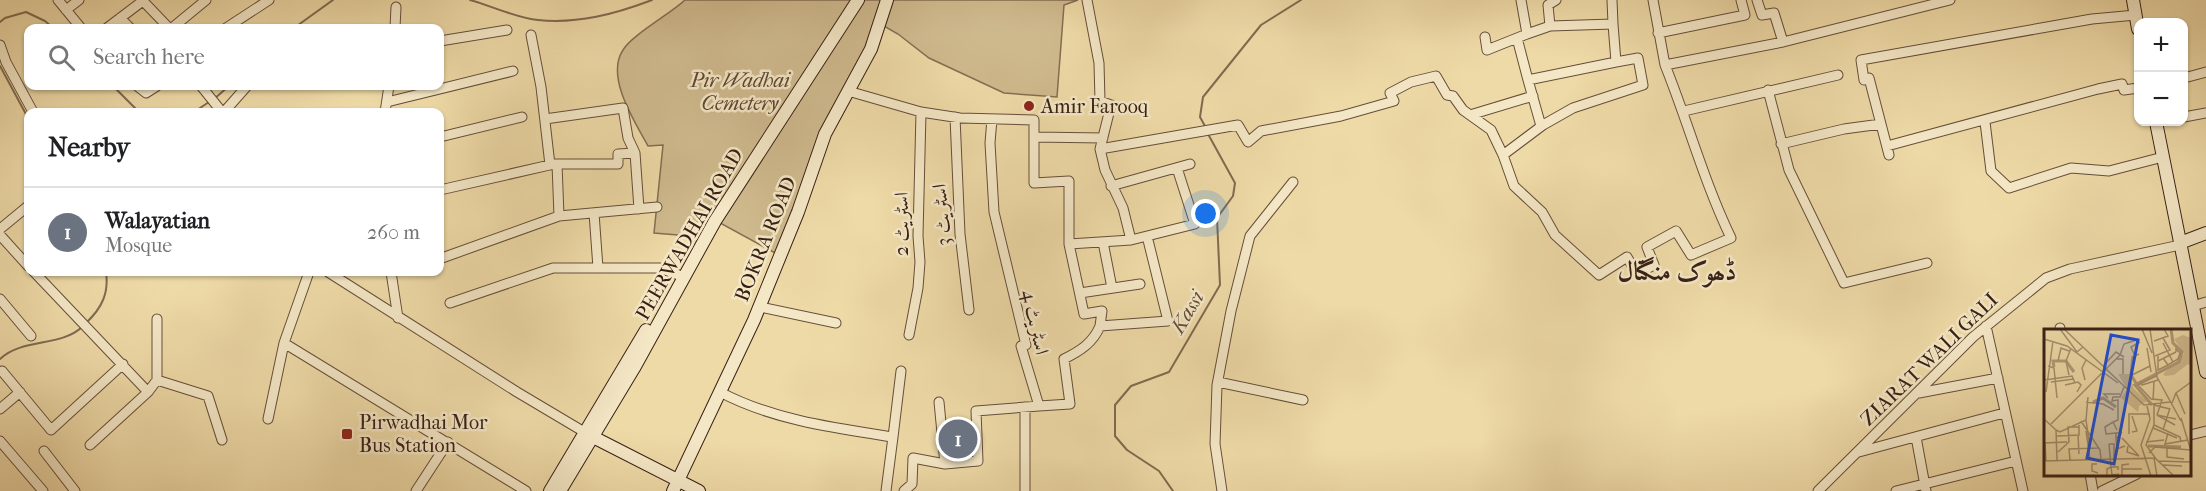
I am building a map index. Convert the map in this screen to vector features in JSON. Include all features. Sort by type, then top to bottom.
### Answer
[{"type":"main road","name":"PEERWADHAI ROAD","points":[[560,491],[589,435],[683,279],[715,221],[858,0]]},
{"type":"main road","name":"BOKRA ROAD","points":[[675,485],[760,307],[798,212],[825,134],[871,49],[887,0]]},
{"type":"main road","points":[[2133,0],[2137,18]]},
{"type":"main road","points":[[2159,126],[2206,372]]},
{"type":"main road","points":[[2180,244],[2206,234]]},
{"type":"main road","points":[[550,491],[589,435],[675,485],[699,491]]},
{"type":"street","points":[[58,0],[78,24]]},
{"type":"street","points":[[66,10],[79,0]]},
{"type":"street","points":[[112,24],[143,0],[166,24]]},
{"type":"street","points":[[175,24],[206,0]]},
{"type":"street","points":[[232,24],[269,0]]},
{"type":"street","points":[[1087,0],[1099,63],[1100,101],[1111,105],[1100,149],[1111,186],[1123,208],[1131,240]]},
{"type":"street","points":[[1521,0],[1527,34]]},
{"type":"street","points":[[1550,26],[1548,5],[1556,0]]},
{"type":"street","points":[[1612,0],[1616,63]]},
{"type":"street","points":[[1100,149],[1238,125],[1248,142],[1261,132],[1341,116],[1394,101],[1390,93],[1411,82],[1436,76],[1448,95],[1453,96],[1463,110],[1491,130],[1514,186],[1542,212],[1555,235],[1599,275],[1627,257],[1637,274],[1654,265],[1647,247],[1676,231],[1691,255],[1731,238],[1715,205],[1684,111],[1665,65],[1653,0]]},
{"type":"street","points":[[1658,33],[1745,15],[1741,0]]},
{"type":"street","points":[[1757,0],[1762,15],[1774,13],[1783,42]]},
{"type":"street","points":[[1665,65],[1783,42],[1950,0]]},
{"type":"street","points":[[395,24],[396,7]]},
{"type":"street","points":[[2134,89],[2124,90],[2122,84],[2106,87],[1888,151],[1869,78],[1864,80],[1862,60],[1907,54],[2092,19],[2136,15]]},
{"type":"street","points":[[120,18],[126,24]]},
{"type":"street","points":[[1485,37],[1487,50],[1550,26],[1613,24]]},
{"type":"street","points":[[444,40],[507,30]]},
{"type":"street","points":[[531,34],[554,165],[559,216]]},
{"type":"street","points":[[1517,38],[1541,126]]},
{"type":"street","points":[[0,45],[31,108]]},
{"type":"street","points":[[1503,155],[1541,126],[1573,108],[1643,85],[1638,58],[1528,80]]},
{"type":"street","points":[[444,88],[513,71]]},
{"type":"street","points":[[2188,77],[2206,72]]},
{"type":"street","points":[[1684,111],[1838,75]]},
{"type":"street","points":[[204,90],[218,108]]},
{"type":"street","points":[[222,108],[242,90]]},
{"type":"street","points":[[386,108],[388,90]]},
{"type":"street","points":[[387,102],[436,90]]},
{"type":"street","points":[[1768,90],[1789,170],[1844,283],[1927,263]]},
{"type":"street","points":[[848,91],[921,112],[955,117],[1034,120],[1034,183],[1069,181],[1069,244],[1084,314],[1102,311],[1100,326],[1168,321],[1147,236]]},
{"type":"street","points":[[1470,115],[1533,96]]},
{"type":"street","points":[[545,119],[623,108],[628,138],[634,153],[639,209]]},
{"type":"street","name":"اسٹریٹ 2","points":[[909,335],[919,279],[921,112]]},
{"type":"street","points":[[2188,116],[2206,113]]},
{"type":"street","points":[[444,136],[522,117]]},
{"type":"street","name":"اسٹریٹ 3","points":[[955,117],[960,234],[969,310]]},
{"type":"street","name":"اسٹریٹ 4","points":[[992,119],[990,143],[994,212],[1026,345],[1021,346],[1039,406],[1070,404],[1064,360],[1079,352],[1095,338],[1100,326]]},
{"type":"street","points":[[1985,122],[1991,171],[2009,189],[2071,168],[2109,171],[2163,157]]},
{"type":"street","points":[[1781,144],[1844,129],[1881,124]]},
{"type":"street","points":[[1034,137],[1103,138]]},
{"type":"street","points":[[444,189],[554,165],[618,164],[618,154],[634,153]]},
{"type":"street","points":[[1111,186],[1190,164]]},
{"type":"street","points":[[1069,244],[1131,240],[1195,224],[1177,168]]},
{"type":"street","points":[[1222,491],[1215,444],[1218,382],[1231,311],[1250,236],[1293,182]]},
{"type":"street","points":[[444,257],[559,216],[657,207]]},
{"type":"street","points":[[0,229],[24,209]]},
{"type":"street","points":[[594,213],[598,268]]},
{"type":"street","points":[[0,235],[24,262]]},
{"type":"street","points":[[1103,242],[1112,288]]},
{"type":"street","name":"ZIARAT WALI GALI","points":[[1818,491],[1986,326],[2046,278],[2070,269],[2180,244]]},
{"type":"street","points":[[450,303],[553,268],[660,268],[683,279]]},
{"type":"street","points":[[38,276],[148,392]]},
{"type":"street","points":[[268,420],[284,343],[308,276]]},
{"type":"street","points":[[334,276],[398,318],[589,435]]},
{"type":"street","points":[[392,276],[398,318]]},
{"type":"street","points":[[1080,293],[1140,284]]},
{"type":"street","points":[[0,299],[31,336]]},
{"type":"street","points":[[2193,306],[2206,302]]},
{"type":"street","points":[[760,307],[836,323]]},
{"type":"street","points":[[90,445],[148,392],[157,380],[157,319]]},
{"type":"street","points":[[1986,326],[2023,491]]},
{"type":"street","points":[[284,343],[526,491]]},
{"type":"street","points":[[2,370],[51,430],[123,364]]},
{"type":"street","points":[[886,491],[901,370]]},
{"type":"street","points":[[1919,393],[1998,378]]},
{"type":"street","points":[[157,380],[208,396],[222,440]]},
{"type":"street","points":[[1218,382],[1303,400]]},
{"type":"street","points":[[0,409],[20,392]]},
{"type":"street","points":[[720,392],[747,406],[792,419],[893,437]]},
{"type":"street","points":[[939,402],[945,464]]},
{"type":"street","points":[[904,491],[912,484],[913,458],[945,464],[978,461],[976,411],[1039,406]]},
{"type":"street","points":[[1024,407],[1025,491]]},
{"type":"street","points":[[1858,452],[2004,413]]},
{"type":"street","points":[[2191,435],[2206,431]]},
{"type":"street","points":[[1916,437],[1925,488]]},
{"type":"street","points":[[0,441],[43,491]]},
{"type":"street","points":[[416,491],[448,442]]},
{"type":"street","points":[[44,452],[75,491]]},
{"type":"street","points":[[1896,491],[1925,488],[2016,461]]},
{"type":"street","points":[[2090,476],[2093,491]]},
{"type":"street","points":[[2102,491],[2133,476]]},
{"type":"green space","name":"Pir Wadhai Cemetery","points":[[685,0],[1078,0],[1064,5],[1057,97],[1004,93],[929,58],[898,34],[879,23],[777,254],[702,213],[690,236],[654,233],[663,145],[648,146],[636,125],[620,86],[617,73],[618,61],[623,50],[634,38]]},
{"type":"waterway","points":[[300,24],[333,0]]},
{"type":"waterway","points":[[470,0],[521,17],[553,21],[596,17],[652,0]]},
{"type":"waterway","name":"Kassi","points":[[1206,128],[1200,117],[1203,97],[1261,25],[1301,0]]},
{"type":"waterway","points":[[0,22],[5,18],[26,12],[48,24]]},
{"type":"waterway","points":[[0,66],[24,111]]},
{"type":"waterway","points":[[117,90],[135,108]]},
{"type":"waterway","points":[[214,99],[224,90]]},
{"type":"waterway","points":[[200,108],[209,102]]},
{"type":"waterway","name":"Kassi","points":[[1173,491],[1159,471],[1127,450],[1115,436],[1115,405],[1131,386],[1169,372],[1220,285],[1217,218],[1233,196],[1235,183],[1208,134]]},
{"type":"waterway","points":[[86,323],[103,300],[106,276]]},
{"type":"waterway","points":[[0,359],[19,348],[63,337],[82,327]]},
{"type":"place","name":"Amir Farooq","points":[[1029,106]]},
{"type":"place","name":"Pirwadhai Mor Bus Station","points":[[347,434]]},
{"type":"place","name":"Walayatian","points":[[958,439]]},
{"type":"district","name":"ڈھوک منگتال","points":[[1677,271]]}]
